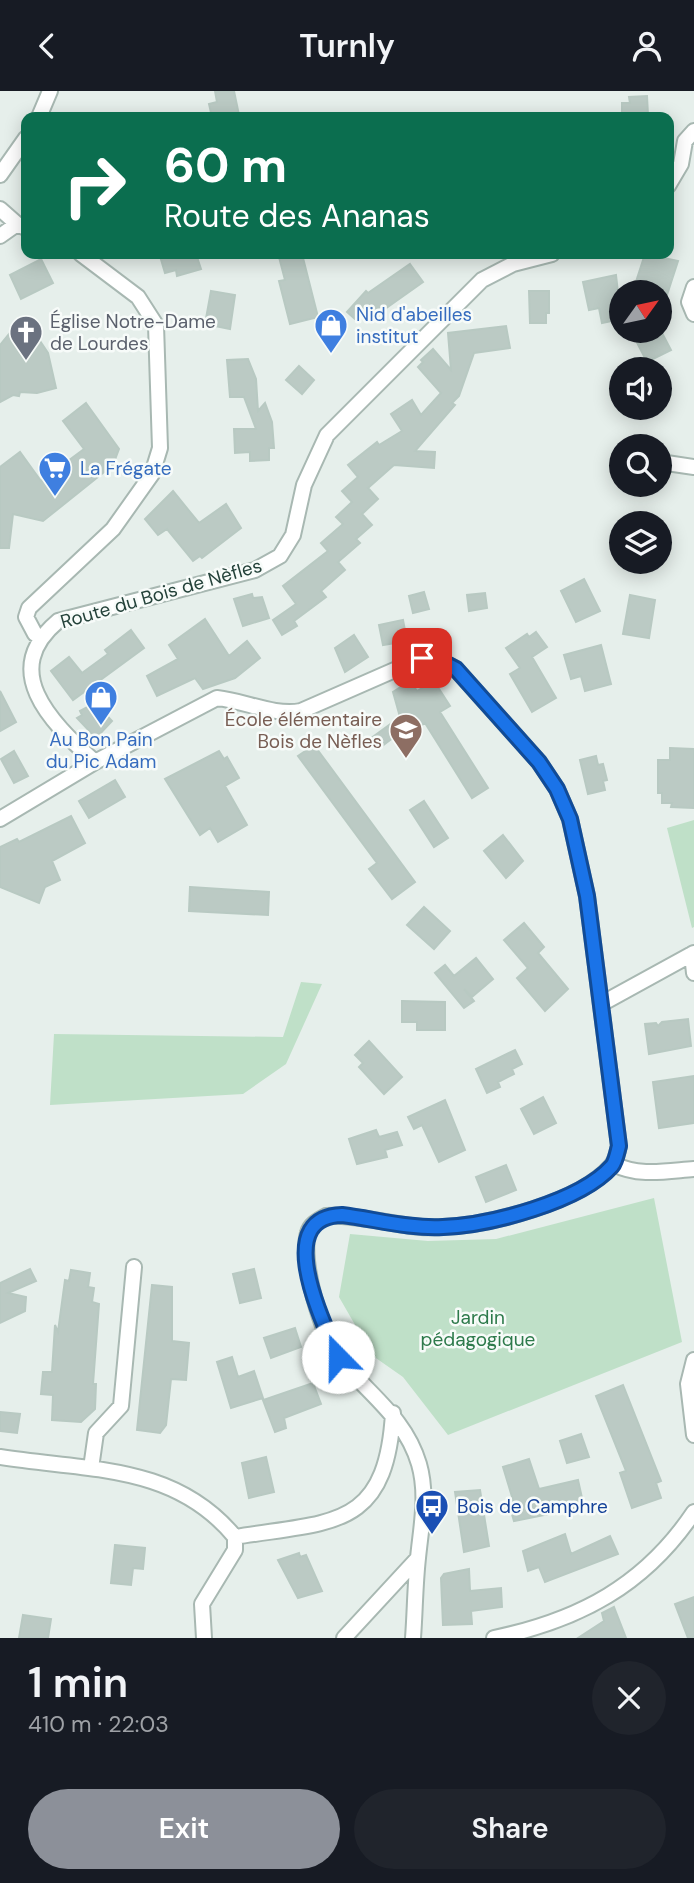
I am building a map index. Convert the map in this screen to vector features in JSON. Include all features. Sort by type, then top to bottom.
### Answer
[{"type":"street","points":[[41,112],[50,91]]},
{"type":"street","points":[[674,176],[681,164],[685,141],[694,131]]},
{"type":"street","points":[[0,175],[21,145]]},
{"type":"street","points":[[0,209],[21,225]]},
{"type":"street","points":[[0,236],[21,226]]},
{"type":"street","points":[[34,634],[26,617],[29,608],[113,529],[152,474],[160,449],[156,325],[138,297],[88,259]]},
{"type":"street","name":"Route du Bois de Nèfles","points":[[95,762],[33,707],[22,688],[18,657],[23,646],[34,634],[58,621],[255,570],[280,556],[293,535],[304,485],[327,435],[482,279],[513,264],[532,259]]},
{"type":"street","points":[[694,287],[689,302],[694,314]]},
{"type":"street","points":[[672,464],[694,467]]},
{"type":"street","points":[[0,819],[95,762],[217,698],[236,700],[285,714],[301,712],[422,658],[439,660],[456,669],[539,762],[557,789],[570,819],[587,896],[619,1146],[614,1164],[593,1182],[559,1199],[482,1222],[442,1228],[342,1215],[326,1216],[314,1222],[308,1231],[308,1283],[338,1357],[393,1413],[411,1440],[420,1467],[424,1518],[418,1558],[413,1638]]},
{"type":"street","points":[[601,1004],[693,954],[694,972]]},
{"type":"street","points":[[614,1164],[624,1170],[644,1172],[694,1169]]},
{"type":"street","points":[[91,1468],[96,1433],[121,1406],[134,1267]]},
{"type":"street","points":[[694,1360],[688,1384],[694,1435]]},
{"type":"street","points":[[235,1537],[335,1520],[360,1508],[373,1493],[386,1463],[392,1439],[393,1413]]},
{"type":"street","points":[[0,1457],[91,1468],[157,1481],[194,1498],[217,1514],[235,1537],[235,1550],[202,1604],[204,1638]]},
{"type":"street","points":[[494,1638],[525,1632],[565,1617],[632,1582],[667,1549],[694,1512]]},
{"type":"street","points":[[344,1638],[418,1558]]},
{"type":"green space","points":[[694,820],[694,927],[692,928],[667,828]]},
{"type":"green space","points":[[301,982],[322,984],[286,1064],[243,1094],[50,1105],[54,1034],[283,1037]]},
{"type":"green space","name":"Jardin pédagogique","points":[[654,1198],[682,1342],[448,1435],[403,1377],[373,1356],[339,1297],[350,1234],[428,1241],[496,1239]]},
{"type":"building","points":[[215,91],[234,91],[238,112],[211,112],[209,104],[217,102]]},
{"type":"building","points":[[647,96],[648,112],[622,112],[622,103],[630,103],[629,97]]},
{"type":"building","points":[[41,259],[53,283],[21,299],[10,275]]},
{"type":"building","points":[[161,259],[198,259],[201,269],[177,276],[176,270],[165,273]]},
{"type":"building","points":[[280,259],[303,259],[318,317],[290,324],[279,281],[285,280]]},
{"type":"building","points":[[643,259],[678,261],[672,280],[637,280]]},
{"type":"building","points":[[410,264],[423,282],[372,318],[367,311],[356,320],[347,312],[366,291],[368,293]]},
{"type":"building","points":[[616,275],[617,280],[609,280],[609,322],[602,323],[599,308],[589,310],[583,282]]},
{"type":"building","points":[[211,291],[235,295],[230,329],[205,324]]},
{"type":"building","points":[[529,291],[549,291],[546,323],[530,323]]},
{"type":"building","name":"Église Notre-Dame de Lourdes","points":[[17,324],[40,341],[48,353],[56,388],[37,393],[20,392],[19,396],[13,395],[0,402],[0,345]]},
{"type":"building","points":[[506,326],[510,348],[474,353],[459,396],[452,403],[455,405],[415,451],[435,452],[434,468],[394,465],[368,488],[378,499],[362,514],[372,525],[356,539],[360,543],[338,562],[345,570],[321,591],[326,597],[294,621],[297,626],[282,635],[273,620],[296,604],[283,586],[328,551],[321,543],[343,524],[336,517],[352,502],[342,491],[358,477],[348,465],[377,442],[379,445],[402,431],[391,414],[412,400],[421,415],[441,393],[418,367],[423,362],[421,360],[433,349],[451,370],[448,333]]},
{"type":"building","points":[[637,343],[667,343],[671,350],[657,357],[644,357]]},
{"type":"building","points":[[248,359],[256,379],[258,411],[265,403],[272,422],[274,448],[269,448],[269,460],[250,461],[250,452],[235,453],[234,429],[256,429],[244,397],[230,397],[227,360]]},
{"type":"building","points":[[299,366],[314,380],[302,394],[286,380]]},
{"type":"building","points":[[86,403],[119,449],[113,465],[43,521],[13,514],[9,548],[0,548],[0,467],[20,452],[41,481],[84,449],[63,421]]},
{"type":"building","points":[[173,491],[199,523],[226,504],[241,528],[202,558],[200,556],[193,561],[167,529],[158,535],[145,519]]},
{"type":"building","points":[[584,579],[600,611],[576,622],[561,591]]},
{"type":"building","points":[[424,592],[429,609],[413,613],[409,596]]},
{"type":"building","points":[[485,593],[487,608],[469,611],[467,595]]},
{"type":"building","points":[[252,594],[253,598],[262,597],[269,618],[243,626],[234,599]]},
{"type":"building","points":[[630,595],[655,600],[649,638],[623,634]]},
{"type":"building","points":[[205,619],[229,656],[247,641],[260,658],[235,678],[203,689],[195,678],[157,696],[147,676],[178,659],[169,645]]},
{"type":"building","points":[[403,620],[407,641],[383,645],[379,625]]},
{"type":"building","points":[[131,630],[144,648],[73,700],[51,671],[69,657],[82,673],[108,654],[105,650]]},
{"type":"building","points":[[536,632],[547,647],[532,657],[556,698],[532,712],[510,674],[520,668],[506,648],[527,634],[529,637]]},
{"type":"building","points":[[354,635],[368,657],[345,672],[335,648]]},
{"type":"building","points":[[601,645],[611,684],[585,691],[581,676],[571,679],[564,655]]},
{"type":"building","points":[[410,681],[417,691],[434,681],[450,706],[440,712],[488,788],[472,798],[425,723],[413,731],[410,725],[378,749],[370,739],[400,717],[393,692]]},
{"type":"building","points":[[0,691],[16,722],[0,731]]},
{"type":"building","points":[[95,703],[112,721],[96,738],[77,718],[82,715],[80,711]]},
{"type":"building","points":[[314,745],[415,882],[392,899],[369,869],[377,863],[298,756]]},
{"type":"building","points":[[670,748],[694,749],[694,808],[671,807],[672,803],[662,803],[662,793],[658,793],[658,760],[670,760]]},
{"type":"building","points":[[14,751],[28,776],[14,783],[1,759]]},
{"type":"building","points":[[219,751],[224,759],[227,757],[239,778],[225,786],[247,825],[218,842],[210,828],[200,835],[165,779]]},
{"type":"building","points":[[596,756],[598,765],[603,764],[607,780],[603,781],[605,790],[588,794],[580,760]]},
{"type":"building","points":[[115,780],[125,797],[89,818],[79,801]]},
{"type":"building","points":[[424,801],[448,838],[434,847],[410,810]]},
{"type":"building","points":[[71,816],[85,843],[52,861],[60,880],[45,887],[39,903],[0,887],[0,847],[17,839],[19,842]]},
{"type":"building","points":[[503,835],[523,861],[506,878],[484,851]]},
{"type":"building","points":[[190,887],[269,892],[268,915],[189,911]]},
{"type":"building","points":[[424,907],[450,931],[434,949],[407,925]]},
{"type":"building","points":[[524,923],[544,947],[538,953],[568,989],[545,1011],[517,978],[528,968],[504,940]]},
{"type":"building","points":[[476,958],[493,979],[472,997],[464,989],[474,1001],[464,1008],[435,973],[445,965],[454,976]]},
{"type":"building","points":[[402,1001],[445,1002],[445,1030],[417,1030],[417,1022],[402,1022]]},
{"type":"building","points":[[688,1019],[691,1046],[649,1054],[645,1024],[656,1023],[658,1026],[662,1022]]},
{"type":"building","points":[[369,1041],[402,1077],[384,1094],[359,1067],[363,1063],[355,1055]]},
{"type":"building","points":[[515,1050],[522,1064],[512,1069],[514,1074],[498,1082],[500,1087],[487,1093],[476,1069]]},
{"type":"building","points":[[694,1076],[694,1123],[659,1128],[653,1082]]},
{"type":"building","points":[[543,1097],[556,1123],[534,1134],[521,1109]]},
{"type":"building","points":[[445,1100],[465,1150],[439,1162],[422,1125],[414,1129],[408,1117]]},
{"type":"building","points":[[376,1130],[379,1137],[397,1132],[402,1145],[385,1150],[387,1157],[357,1164],[349,1139]]},
{"type":"building","points":[[506,1165],[516,1190],[486,1202],[476,1177]]},
{"type":"building","points":[[30,1269],[36,1281],[8,1293],[26,1297],[25,1311],[0,1323],[0,1283]]},
{"type":"building","points":[[254,1269],[261,1298],[240,1303],[233,1274]]},
{"type":"building","points":[[71,1270],[90,1273],[88,1287],[94,1288],[92,1302],[99,1304],[93,1384],[96,1384],[95,1409],[81,1422],[52,1420],[53,1395],[41,1394],[43,1372],[52,1372],[55,1325],[58,1332],[65,1280],[69,1281]]},
{"type":"building","points":[[152,1285],[172,1287],[172,1341],[189,1343],[186,1380],[171,1379],[166,1425],[160,1433],[137,1430]]},
{"type":"building","points":[[295,1328],[301,1347],[271,1358],[264,1338]]},
{"type":"building","points":[[232,1357],[238,1377],[254,1371],[263,1398],[231,1408],[217,1362]]},
{"type":"building","points":[[313,1383],[321,1404],[284,1418],[286,1428],[275,1432],[263,1400]]},
{"type":"building","points":[[623,1385],[661,1481],[656,1483],[661,1498],[632,1508],[620,1473],[626,1471],[596,1396]]},
{"type":"building","points":[[0,1412],[20,1414],[17,1433],[0,1431]]},
{"type":"building","points":[[581,1434],[589,1457],[567,1463],[560,1441]]},
{"type":"building","points":[[266,1457],[274,1492],[249,1498],[242,1463]]},
{"type":"building","points":[[529,1459],[539,1489],[578,1480],[584,1507],[514,1521],[508,1501],[513,1500],[503,1467]]},
{"type":"building","points":[[480,1490],[489,1546],[464,1552],[455,1492]]},
{"type":"building","points":[[565,1534],[571,1554],[610,1536],[618,1554],[545,1582],[539,1567],[528,1571],[523,1551]]},
{"type":"building","points":[[115,1545],[145,1548],[143,1569],[133,1568],[131,1585],[111,1583]]},
{"type":"building","points":[[299,1553],[300,1557],[306,1555],[322,1591],[298,1598],[278,1560]]},
{"type":"building","points":[[469,1569],[470,1591],[501,1588],[502,1607],[471,1611],[472,1624],[443,1625],[441,1578],[444,1574]]},
{"type":"building","points":[[694,1597],[694,1638],[688,1638],[675,1604]]},
{"type":"building","points":[[614,1607],[626,1638],[578,1638],[604,1621],[602,1613]]},
{"type":"building","points":[[23,1615],[51,1619],[48,1638],[19,1638]]},
{"type":"place","name":"Nid d'abeilles institut","points":[[331,355]]},
{"type":"place","name":"Église Notre-Dame de Lourdes","points":[[26,362]]},
{"type":"place","name":"La Frégate","points":[[55,498]]},
{"type":"place","name":"Au Bon Pain du Pic Adam","points":[[101,727]]},
{"type":"place","name":"École élémentaire Bois de Nèfles","points":[[406,760]]},
{"type":"place","name":"Bois de Camphre","points":[[432,1536]]},
{"type":"route","points":[[338,1357],[308,1283],[308,1231],[314,1222],[326,1216],[342,1215],[442,1228],[482,1222],[559,1199],[593,1182],[614,1164],[619,1146],[587,896],[570,819],[557,789],[539,762],[456,669],[439,660],[422,658]]}]
